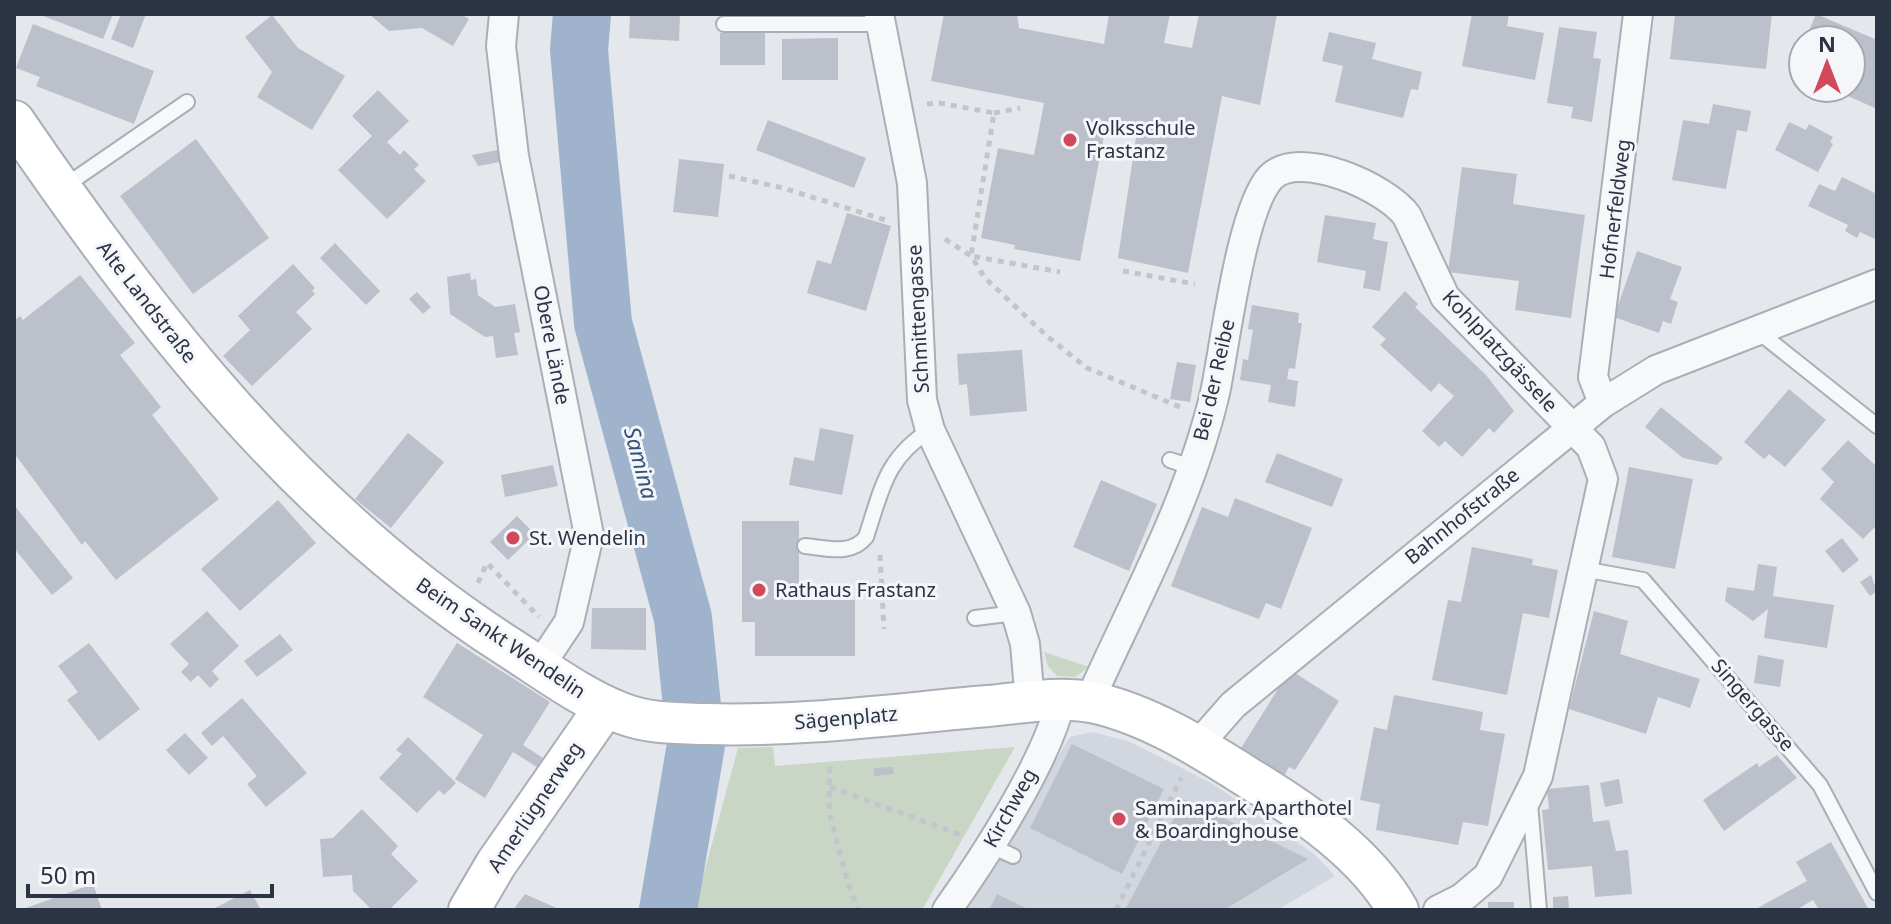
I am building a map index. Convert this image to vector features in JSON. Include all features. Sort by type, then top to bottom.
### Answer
[{"type":"main road","name":"Alte Landstraße","points":[[14,121],[152,314],[291,473]]},
{"type":"main road","name":"Beim Sankt Wendelin","points":[[291,473],[396,567],[460,616],[605,707]]},
{"type":"main road","name":"Sägenplatz","points":[[605,707],[647,722],[741,725],[1060,701],[1130,714],[1190,761],[1278,796],[1357,858],[1398,910]]},
{"type":"main road","name":"Amerlügnerweg","points":[[469,910],[496,864],[605,707]]},
{"type":"street","name":"Obere Lände","points":[[504,14],[501,46],[514,156],[589,535],[569,622],[539,667]]},
{"type":"street","name":"Hofnerfeldweg","points":[[1603,403],[1593,377],[1638,14]]},
{"type":"street","name":"Schmittengasse","points":[[880,19],[912,183],[922,400],[930,430],[1016,613],[1025,644],[1060,701]]},
{"type":"street","name":"Kohlplatzgässele","points":[[1233,293],[1262,190],[1273,175],[1298,168],[1335,172],[1371,186],[1390,198],[1407,216],[1445,297],[1572,427]]},
{"type":"street","name":"Bahnhofstraße","points":[[1190,761],[1233,705],[1603,403],[1656,370],[1877,284]]},
{"type":"street","name":"Bei der Reibe","points":[[1060,701],[1163,551],[1182,464],[1215,393],[1233,293]]},
{"type":"street","points":[[1438,910],[1462,898],[1488,876],[1538,776],[1603,479],[1591,447],[1572,427]]},
{"type":"street","name":"Kirchweg","points":[[947,910],[1001,850],[1056,722],[1060,701]]},
{"type":"lane","points":[[724,24],[880,19]]},
{"type":"lane","points":[[60,189],[187,102]]},
{"type":"lane","points":[[1755,329],[1877,426]]},
{"type":"lane","points":[[805,546],[841,550],[858,546],[866,537],[891,465],[913,441],[930,430]]},
{"type":"lane","name":"Singergasse","points":[[1583,569],[1643,580],[1820,785],[1877,893]]},
{"type":"lane","points":[[975,618],[1016,613]]},
{"type":"lane","points":[[1529,794],[1539,910]]},
{"type":"path","points":[[939,103],[994,113],[1020,108]]},
{"type":"path","points":[[994,113],[971,256],[985,278],[1087,368],[1192,412]]},
{"type":"path","points":[[729,176],[783,188],[894,222]]},
{"type":"path","points":[[941,237],[971,256],[1060,272]]},
{"type":"path","points":[[1123,271],[1195,284]]},
{"type":"path","points":[[487,563],[545,624]]},
{"type":"path","points":[[1116,910],[1190,761]]},
{"type":"path","points":[[830,767],[829,812],[849,887],[859,910]]},
{"type":"path","points":[[830,787],[1001,850]]},
{"type":"shaded area","points":[[1092,732],[1128,741],[1213,784],[1314,854],[1335,876],[1277,910],[961,910],[1070,737]]},
{"type":"green space","points":[[1044,652],[1089,667],[1075,677],[1057,676],[1048,666]]},
{"type":"green space","points":[[773,747],[775,766],[1015,747],[922,910],[694,910],[738,748]]},
{"type":"building","points":[[38,14],[113,14],[103,39]]},
{"type":"building","points":[[121,14],[146,14],[133,48],[111,39]]},
{"type":"building","points":[[369,14],[461,14],[469,19],[453,46],[422,28],[389,31]]},
{"type":"building","points":[[630,14],[680,14],[679,41],[629,38]]},
{"type":"building","points":[[944,14],[1017,14],[1019,28],[1104,44],[1109,14],[1170,14],[1164,43],[1192,48],[1199,14],[1277,14],[1260,105],[1222,96],[1188,273],[1118,258],[1137,131],[1106,125],[1080,261],[1014,249],[1015,245],[981,238],[998,148],[1034,155],[1044,103],[931,81]]},
{"type":"building","points":[[1472,14],[1509,14],[1507,26],[1544,33],[1535,80],[1462,66]]},
{"type":"building","points":[[1675,14],[1772,14],[1766,69],[1670,59]]},
{"type":"building","points":[[1816,14],[1839,24],[1812,24]]},
{"type":"building","points":[[272,15],[298,48],[345,76],[312,130],[257,97],[272,72],[245,37]]},
{"type":"building","points":[[33,24],[154,71],[134,124],[36,86],[40,77],[16,68]]},
{"type":"building","points":[[1559,27],[1597,32],[1593,58],[1601,59],[1592,122],[1571,118],[1573,107],[1547,103]]},
{"type":"building","points":[[1329,32],[1376,43],[1372,59],[1422,72],[1418,90],[1411,89],[1403,118],[1335,102],[1343,66],[1322,61]]},
{"type":"building","points":[[720,33],[765,33],[765,65],[720,65]]},
{"type":"building","points":[[1867,36],[1877,40],[1877,109],[1866,104]]},
{"type":"building","points":[[838,38],[838,80],[782,80],[782,39]]},
{"type":"building","points":[[378,90],[409,121],[387,142],[400,155],[404,150],[419,165],[414,169],[426,181],[387,219],[338,170],[372,136],[352,116]]},
{"type":"building","points":[[1713,104],[1751,111],[1747,132],[1737,130],[1726,189],[1672,180],[1683,120],[1709,124]]},
{"type":"building","points":[[768,120],[866,158],[854,188],[756,150]]},
{"type":"building","points":[[1789,122],[1806,130],[1809,124],[1833,137],[1830,142],[1833,144],[1818,172],[1775,150]]},
{"type":"building","points":[[196,139],[269,238],[193,294],[120,196]]},
{"type":"building","points":[[503,149],[505,161],[478,166],[472,155]]},
{"type":"building","points":[[679,159],[724,164],[718,217],[673,212]]},
{"type":"building","points":[[1462,167],[1517,174],[1513,204],[1585,215],[1571,318],[1515,310],[1519,281],[1448,272]]},
{"type":"building","points":[[1842,177],[1877,194],[1877,240],[1860,232],[1857,238],[1845,231],[1848,225],[1808,206],[1819,184],[1835,191]]},
{"type":"building","points":[[847,213],[891,226],[866,311],[807,293],[817,260],[831,264]]},
{"type":"building","points":[[1325,215],[1376,223],[1373,239],[1388,242],[1380,291],[1363,288],[1366,271],[1317,262]]},
{"type":"building","points":[[335,243],[380,291],[366,305],[320,258]]},
{"type":"building","points":[[1637,251],[1682,267],[1670,299],[1678,302],[1671,324],[1663,321],[1659,333],[1614,317]]},
{"type":"building","points":[[293,264],[315,288],[312,291],[315,294],[296,312],[312,329],[252,386],[223,356],[250,330],[238,316]]},
{"type":"building","points":[[470,273],[471,280],[476,279],[478,295],[495,307],[515,304],[520,332],[514,333],[518,355],[496,358],[493,336],[485,337],[450,314],[447,277]]},
{"type":"building","points":[[80,275],[135,343],[120,355],[161,407],[152,415],[219,499],[116,580],[85,541],[82,545],[14,453],[14,321],[20,316],[23,320]]},
{"type":"building","points":[[1405,291],[1418,304],[1415,307],[1486,375],[1514,411],[1494,433],[1489,428],[1462,457],[1445,441],[1439,447],[1422,431],[1454,396],[1439,383],[1431,392],[1380,345],[1386,339],[1372,327]]},
{"type":"building","points":[[417,292],[431,307],[423,314],[409,299]]},
{"type":"building","points":[[1252,305],[1299,313],[1298,323],[1302,323],[1295,369],[1289,368],[1287,379],[1298,381],[1295,407],[1268,402],[1271,385],[1240,380],[1243,359],[1248,360],[1253,330],[1248,329]]},
{"type":"building","points":[[1022,350],[1027,411],[970,416],[967,384],[959,385],[957,354]]},
{"type":"building","points":[[1177,362],[1196,365],[1190,402],[1170,399]]},
{"type":"building","points":[[1789,389],[1826,420],[1785,467],[1769,454],[1764,459],[1744,442]]},
{"type":"building","points":[[1661,407],[1723,458],[1717,465],[1683,458],[1645,427]]},
{"type":"building","points":[[820,428],[854,435],[842,495],[789,485],[794,457],[814,461]]},
{"type":"building","points":[[408,433],[444,462],[391,528],[355,499]]},
{"type":"building","points":[[1848,440],[1877,467],[1877,525],[1863,539],[1820,499],[1834,482],[1821,469]]},
{"type":"building","points":[[1277,453],[1343,479],[1332,507],[1265,482]]},
{"type":"building","points":[[553,465],[558,486],[505,497],[501,475]]},
{"type":"building","points":[[1629,467],[1693,479],[1675,569],[1612,557]]},
{"type":"building","points":[[1101,480],[1157,504],[1129,571],[1073,547]]},
{"type":"building","points":[[1235,498],[1312,528],[1281,609],[1266,603],[1259,619],[1171,586],[1202,507],[1228,517]]},
{"type":"building","points":[[278,500],[316,543],[240,611],[201,569]]},
{"type":"building","points":[[14,505],[73,578],[52,595],[14,548]]},
{"type":"building","name":"St. Wendelin","points":[[517,516],[535,534],[508,560],[490,542]]},
{"type":"building","points":[[742,521],[799,521],[799,600],[855,600],[855,656],[755,656],[755,622],[742,622]]},
{"type":"building","points":[[1842,538],[1859,560],[1843,573],[1825,551]]},
{"type":"building","points":[[1472,547],[1533,559],[1532,565],[1558,570],[1549,618],[1523,613],[1507,695],[1432,680],[1448,600],[1461,602]]},
{"type":"building","points":[[1758,564],[1777,567],[1773,596],[1834,605],[1827,648],[1764,638],[1768,609],[1753,621],[1725,601],[1727,587],[1754,591]]},
{"type":"building","points":[[1871,575],[1877,591],[1870,596],[1860,582]]},
{"type":"building","points":[[592,608],[646,608],[646,650],[591,649]]},
{"type":"building","points":[[207,611],[239,646],[212,671],[219,679],[210,688],[198,675],[191,682],[181,672],[189,664],[170,644]]},
{"type":"building","points":[[1594,611],[1628,621],[1620,654],[1700,679],[1690,708],[1658,697],[1646,734],[1569,709]]},
{"type":"building","points":[[280,634],[293,650],[257,677],[244,661]]},
{"type":"building","points":[[89,643],[140,709],[99,741],[67,700],[78,692],[58,666]]},
{"type":"building","points":[[457,643],[550,702],[523,745],[543,758],[537,767],[513,752],[485,798],[455,779],[483,735],[423,697]]},
{"type":"building","points":[[1758,655],[1784,660],[1780,687],[1754,683]]},
{"type":"building","points":[[1290,670],[1339,701],[1295,770],[1289,767],[1284,776],[1241,748]]},
{"type":"building","points":[[1394,695],[1483,712],[1480,730],[1505,734],[1488,826],[1463,822],[1458,845],[1376,830],[1380,804],[1360,800],[1374,727],[1387,730]]},
{"type":"building","points":[[242,698],[307,773],[266,807],[247,784],[257,776],[223,736],[212,746],[201,733]]},
{"type":"building","points":[[185,733],[208,758],[189,775],[166,750]]},
{"type":"building","points":[[408,737],[456,783],[444,795],[439,790],[417,813],[379,778],[402,754],[396,750]]},
{"type":"building","points":[[1072,744],[1164,789],[1122,874],[1030,828]]},
{"type":"building","points":[[1777,755],[1797,778],[1724,831],[1703,800],[1757,763],[1759,767]]},
{"type":"building","points":[[893,767],[894,774],[874,776],[874,768]]},
{"type":"building","points":[[1619,779],[1623,803],[1605,807],[1600,783]]},
{"type":"building","points":[[1589,785],[1593,822],[1609,820],[1616,851],[1628,850],[1632,894],[1595,897],[1592,866],[1548,870],[1542,810],[1549,809],[1547,789]]},
{"type":"building","points":[[1184,799],[1308,859],[1224,910],[1125,910]]},
{"type":"building","points":[[362,809],[398,846],[391,854],[418,881],[389,910],[372,910],[353,891],[352,875],[323,877],[320,839],[333,838]]},
{"type":"building","points":[[1831,842],[1869,910],[1819,910],[1813,900],[1796,910],[1754,910],[1807,881],[1796,862]]},
{"type":"building","points":[[93,884],[102,910],[20,910]]},
{"type":"building","points":[[250,890],[261,910],[211,910]]},
{"type":"building","points":[[525,894],[561,910],[513,910]]},
{"type":"building","points":[[997,894],[1030,910],[989,910]]},
{"type":"building","points":[[1568,896],[1569,910],[1553,910],[1553,897]]},
{"type":"building","points":[[1488,902],[1514,902],[1514,910],[1488,910]]},
{"type":"waterway","name":"Samina","points":[[582,14],[579,50],[603,323],[683,618],[696,745],[668,910]]},
{"type":"place","name":"Volksschule Frastanz","points":[[1070,140]]},
{"type":"place","name":"St. Wendelin","points":[[513,538]]},
{"type":"place","name":"Rathaus Frastanz","points":[[759,590]]},
{"type":"place","name":"Saminapark Aparthotel & Boardinghouse","points":[[1119,819]]}]
